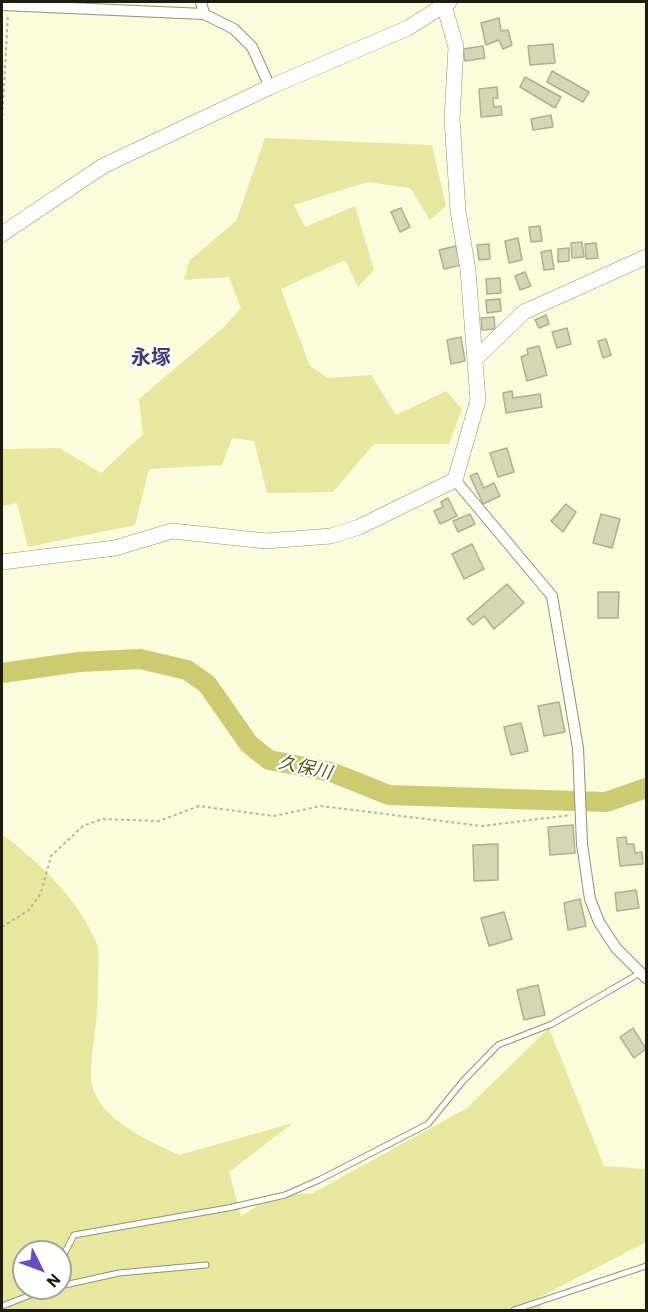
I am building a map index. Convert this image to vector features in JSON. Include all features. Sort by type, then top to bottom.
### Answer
[{"type":"street","points":[[201,2],[204,14]]},
{"type":"street","points":[[2,234],[103,166],[270,87],[408,28],[446,3],[456,47],[452,119],[458,211],[468,270],[478,400],[455,480],[359,527],[332,536],[266,541],[172,531],[116,548],[2,562]]},
{"type":"street","points":[[7,4],[204,14],[234,29],[252,46],[270,87]]},
{"type":"street","points":[[475,359],[524,312],[646,256]]},
{"type":"street","points":[[455,480],[552,596],[578,748],[580,814],[590,899],[599,922],[616,948],[643,975]]},
{"type":"lane","points":[[71,1240],[74,1235],[228,1208],[285,1195],[319,1180],[428,1124],[463,1081],[484,1062],[498,1045],[552,1024],[643,975]]},
{"type":"lane","points":[[72,1284],[119,1274],[206,1265]]},
{"type":"lane","points":[[514,1311],[646,1266]]},
{"type":"lane","points":[[2,1306],[17,1300]]},
{"type":"path","points":[[2,122],[7,4]]},
{"type":"path","points":[[2,927],[29,910],[41,893],[51,856],[83,826],[102,819],[159,821],[199,806],[274,816],[321,806],[482,826],[580,814]]},
{"type":"green space","points":[[265,138],[432,145],[446,206],[430,220],[410,188],[367,182],[294,205],[305,227],[355,206],[374,270],[358,287],[345,260],[281,289],[310,366],[328,378],[371,375],[396,415],[446,391],[462,409],[449,444],[374,444],[333,492],[267,493],[254,441],[232,438],[222,465],[149,469],[135,525],[28,547],[17,503],[2,506],[2,449],[59,448],[101,473],[143,434],[139,399],[225,326],[241,308],[229,277],[184,280],[189,261],[236,221]]},
{"type":"green space","points":[[2,834],[43,869],[68,896],[98,946],[98,995],[91,1073],[93,1088],[100,1102],[110,1114],[137,1134],[179,1155],[293,1123],[229,1172],[241,1216],[273,1196],[313,1193],[467,1108],[549,1028],[604,1166],[646,1169],[646,1242],[538,1298],[542,1310],[2,1310]]},
{"type":"building","points":[[499,18],[501,31],[508,30],[512,45],[503,49],[499,40],[486,45],[481,23]]},
{"type":"building","points":[[553,44],[555,63],[530,65],[528,46]]},
{"type":"building","points":[[483,46],[485,58],[465,61],[463,49]]},
{"type":"building","points":[[552,71],[589,92],[583,102],[547,82]]},
{"type":"building","points":[[525,77],[561,97],[555,108],[520,87]]},
{"type":"building","points":[[497,87],[498,98],[493,98],[494,107],[501,106],[502,115],[481,117],[479,89]]},
{"type":"building","points":[[551,115],[553,127],[533,130],[531,119]]},
{"type":"building","points":[[401,208],[410,227],[400,232],[391,212]]},
{"type":"building","points":[[540,226],[542,241],[531,242],[529,227]]},
{"type":"building","points":[[518,238],[522,260],[509,263],[505,241]]},
{"type":"building","points":[[582,242],[584,257],[572,258],[571,243]]},
{"type":"building","points":[[596,243],[598,258],[586,259],[585,244]]},
{"type":"building","points":[[489,244],[490,259],[479,260],[477,245]]},
{"type":"building","points":[[456,246],[461,265],[444,269],[439,250]]},
{"type":"building","points":[[569,248],[569,261],[558,262],[558,249]]},
{"type":"building","points":[[551,250],[554,269],[544,270],[541,252]]},
{"type":"building","points":[[525,272],[531,286],[520,290],[515,276]]},
{"type":"building","points":[[500,278],[501,293],[487,294],[486,279]]},
{"type":"building","points":[[500,299],[501,311],[487,313],[486,300]]},
{"type":"building","points":[[546,315],[549,324],[539,328],[535,320]]},
{"type":"building","points":[[494,317],[495,329],[482,330],[481,318]]},
{"type":"building","points":[[567,328],[571,344],[557,348],[552,332]]},
{"type":"building","points":[[461,337],[465,361],[451,364],[447,340]]},
{"type":"building","points":[[606,339],[611,355],[603,358],[598,341]]},
{"type":"building","points":[[539,346],[547,375],[527,381],[521,357],[528,354],[527,349]]},
{"type":"building","points":[[512,391],[513,398],[540,394],[542,407],[506,413],[503,393]]},
{"type":"building","points":[[507,448],[514,472],[498,477],[490,453]]},
{"type":"building","points":[[477,473],[484,488],[494,483],[500,496],[483,504],[470,476]]},
{"type":"building","points":[[448,498],[457,516],[440,524],[434,511],[443,507],[441,502]]},
{"type":"building","points":[[566,504],[576,512],[563,532],[551,521]]},
{"type":"building","points":[[470,514],[475,524],[458,532],[453,521]]},
{"type":"building","points":[[601,514],[620,519],[612,548],[593,543]]},
{"type":"building","points":[[472,544],[484,569],[464,579],[452,554]]},
{"type":"building","points":[[507,584],[524,603],[494,629],[484,616],[473,625],[467,619]]},
{"type":"building","points":[[598,592],[619,592],[618,618],[598,618]]},
{"type":"building","points":[[559,702],[565,732],[544,736],[538,706]]},
{"type":"building","points":[[521,723],[528,751],[511,755],[504,727]]},
{"type":"building","points":[[573,825],[575,853],[550,855],[548,827]]},
{"type":"building","points":[[626,837],[627,844],[634,844],[635,853],[642,852],[643,864],[620,866],[617,838]]},
{"type":"building","points":[[498,844],[498,880],[474,881],[473,845]]},
{"type":"building","points":[[636,890],[639,908],[617,911],[615,893]]},
{"type":"building","points":[[580,899],[586,926],[568,930],[564,903]]},
{"type":"building","points":[[504,912],[512,939],[489,946],[481,918]]},
{"type":"building","points":[[538,985],[545,1015],[524,1020],[517,990]]},
{"type":"building","points":[[633,1028],[646,1049],[634,1058],[620,1037]]},
{"type":"waterway","name":"久保川","points":[[2,673],[79,662],[140,659],[187,670],[207,684],[249,744],[269,760],[331,772],[389,795],[606,802],[646,788]]},
{"type":"district","name":"永塚","points":[[151,358]]}]
